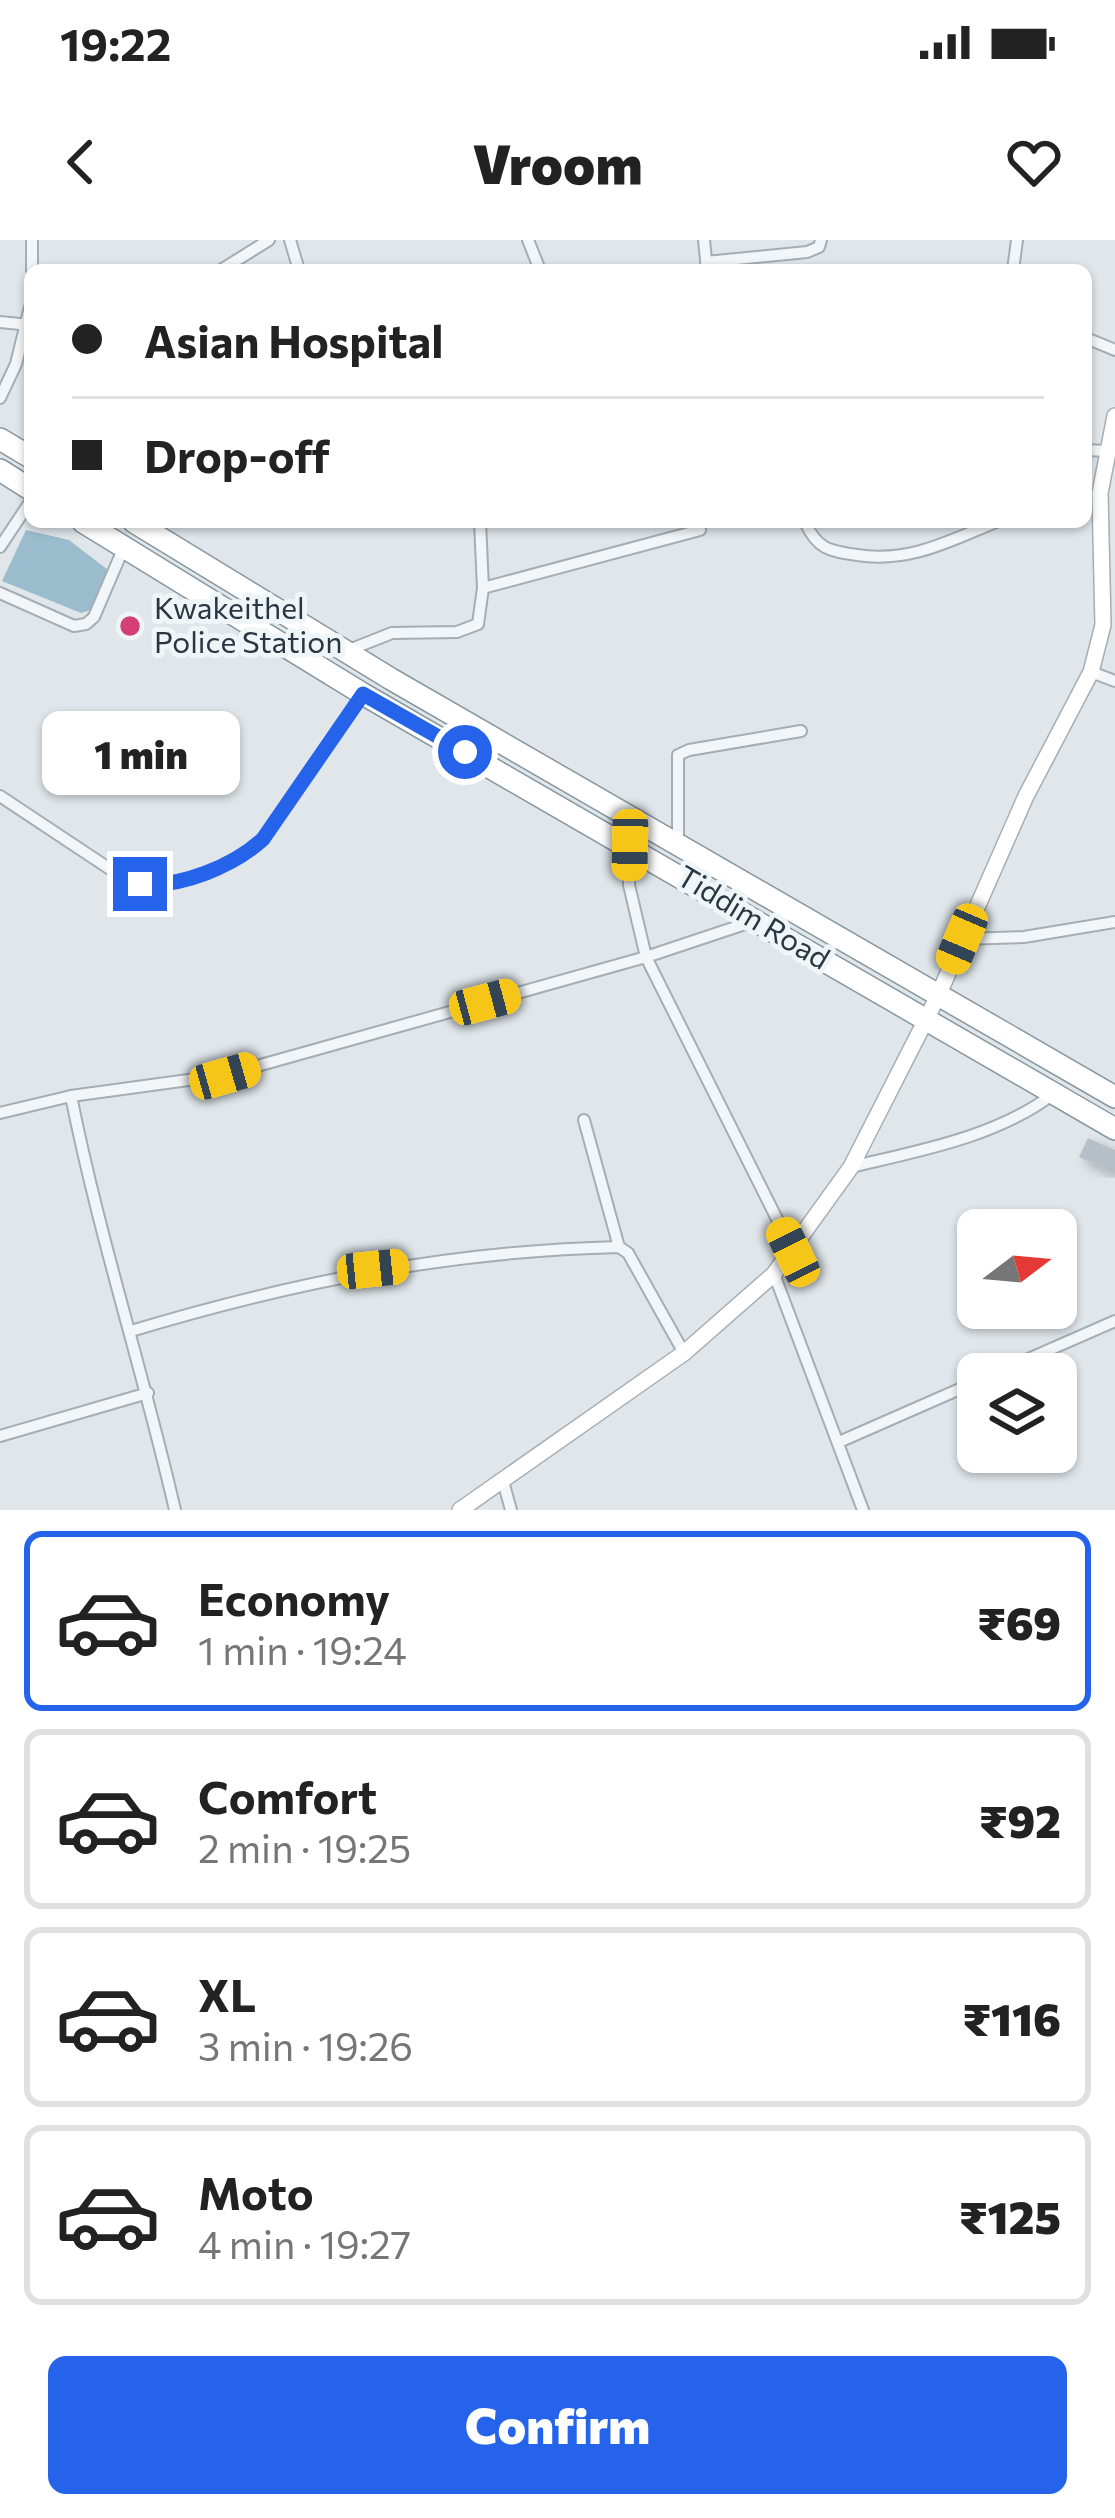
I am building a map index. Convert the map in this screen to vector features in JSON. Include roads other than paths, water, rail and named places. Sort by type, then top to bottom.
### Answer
[{"type":"highway","name":"Tiddim Road","points":[[93,528],[363,694],[1115,1129]]},
{"type":"highway","name":"Tiddim Road","points":[[144,528],[346,652],[1115,1097]]},
{"type":"street","points":[[231,264],[269,240]]},
{"type":"street","points":[[722,264],[807,253],[819,247],[821,240]]},
{"type":"street","points":[[0,398],[24,338]]},
{"type":"street","points":[[460,1510],[684,1353],[774,1274],[851,1167],[926,1022],[1026,796],[1091,672],[1102,625],[1093,495],[1115,416]]},
{"type":"street","points":[[1092,450],[1107,451]]},
{"type":"street","points":[[0,547],[24,511]]},
{"type":"street","points":[[346,652],[392,633],[470,629],[482,614],[480,528]]},
{"type":"street","points":[[808,528],[812,538],[829,551],[893,558],[939,547],[982,528]]},
{"type":"street","points":[[483,588],[700,530]]},
{"type":"street","points":[[0,593],[74,626],[86,624],[94,617],[124,547]]},
{"type":"street","points":[[1091,672],[1115,681]]},
{"type":"street","points":[[0,796],[128,880],[168,883],[241,856],[263,839],[363,694]]},
{"type":"street","points":[[677,844],[678,755],[801,731]]},
{"type":"street","points":[[630,845],[629,885],[646,957],[793,1252]]},
{"type":"street","points":[[0,1113],[70,1096],[225,1076],[646,957],[758,920]]},
{"type":"street","points":[[962,939],[1024,937],[1115,922]]},
{"type":"street","points":[[851,1167],[960,1138],[1020,1116],[1053,1094]]},
{"type":"street","points":[[70,1096],[95,1212],[148,1393],[176,1510]]},
{"type":"street","points":[[584,1120],[619,1247]]},
{"type":"street","points":[[131,1331],[373,1269],[619,1247],[628,1253],[684,1353]]},
{"type":"street","points":[[774,1274],[863,1510]]},
{"type":"street","points":[[1042,1353],[1115,1321]]},
{"type":"street","points":[[839,1442],[957,1390]]},
{"type":"street","points":[[0,1436],[148,1393]]},
{"type":"street","points":[[503,1480],[511,1510]]},
{"type":"water","points":[[26,530],[69,540],[108,570],[91,610],[81,613],[2,581]]},
{"type":"place","name":"Kwakeithel Police Station","points":[[130,626]]}]
